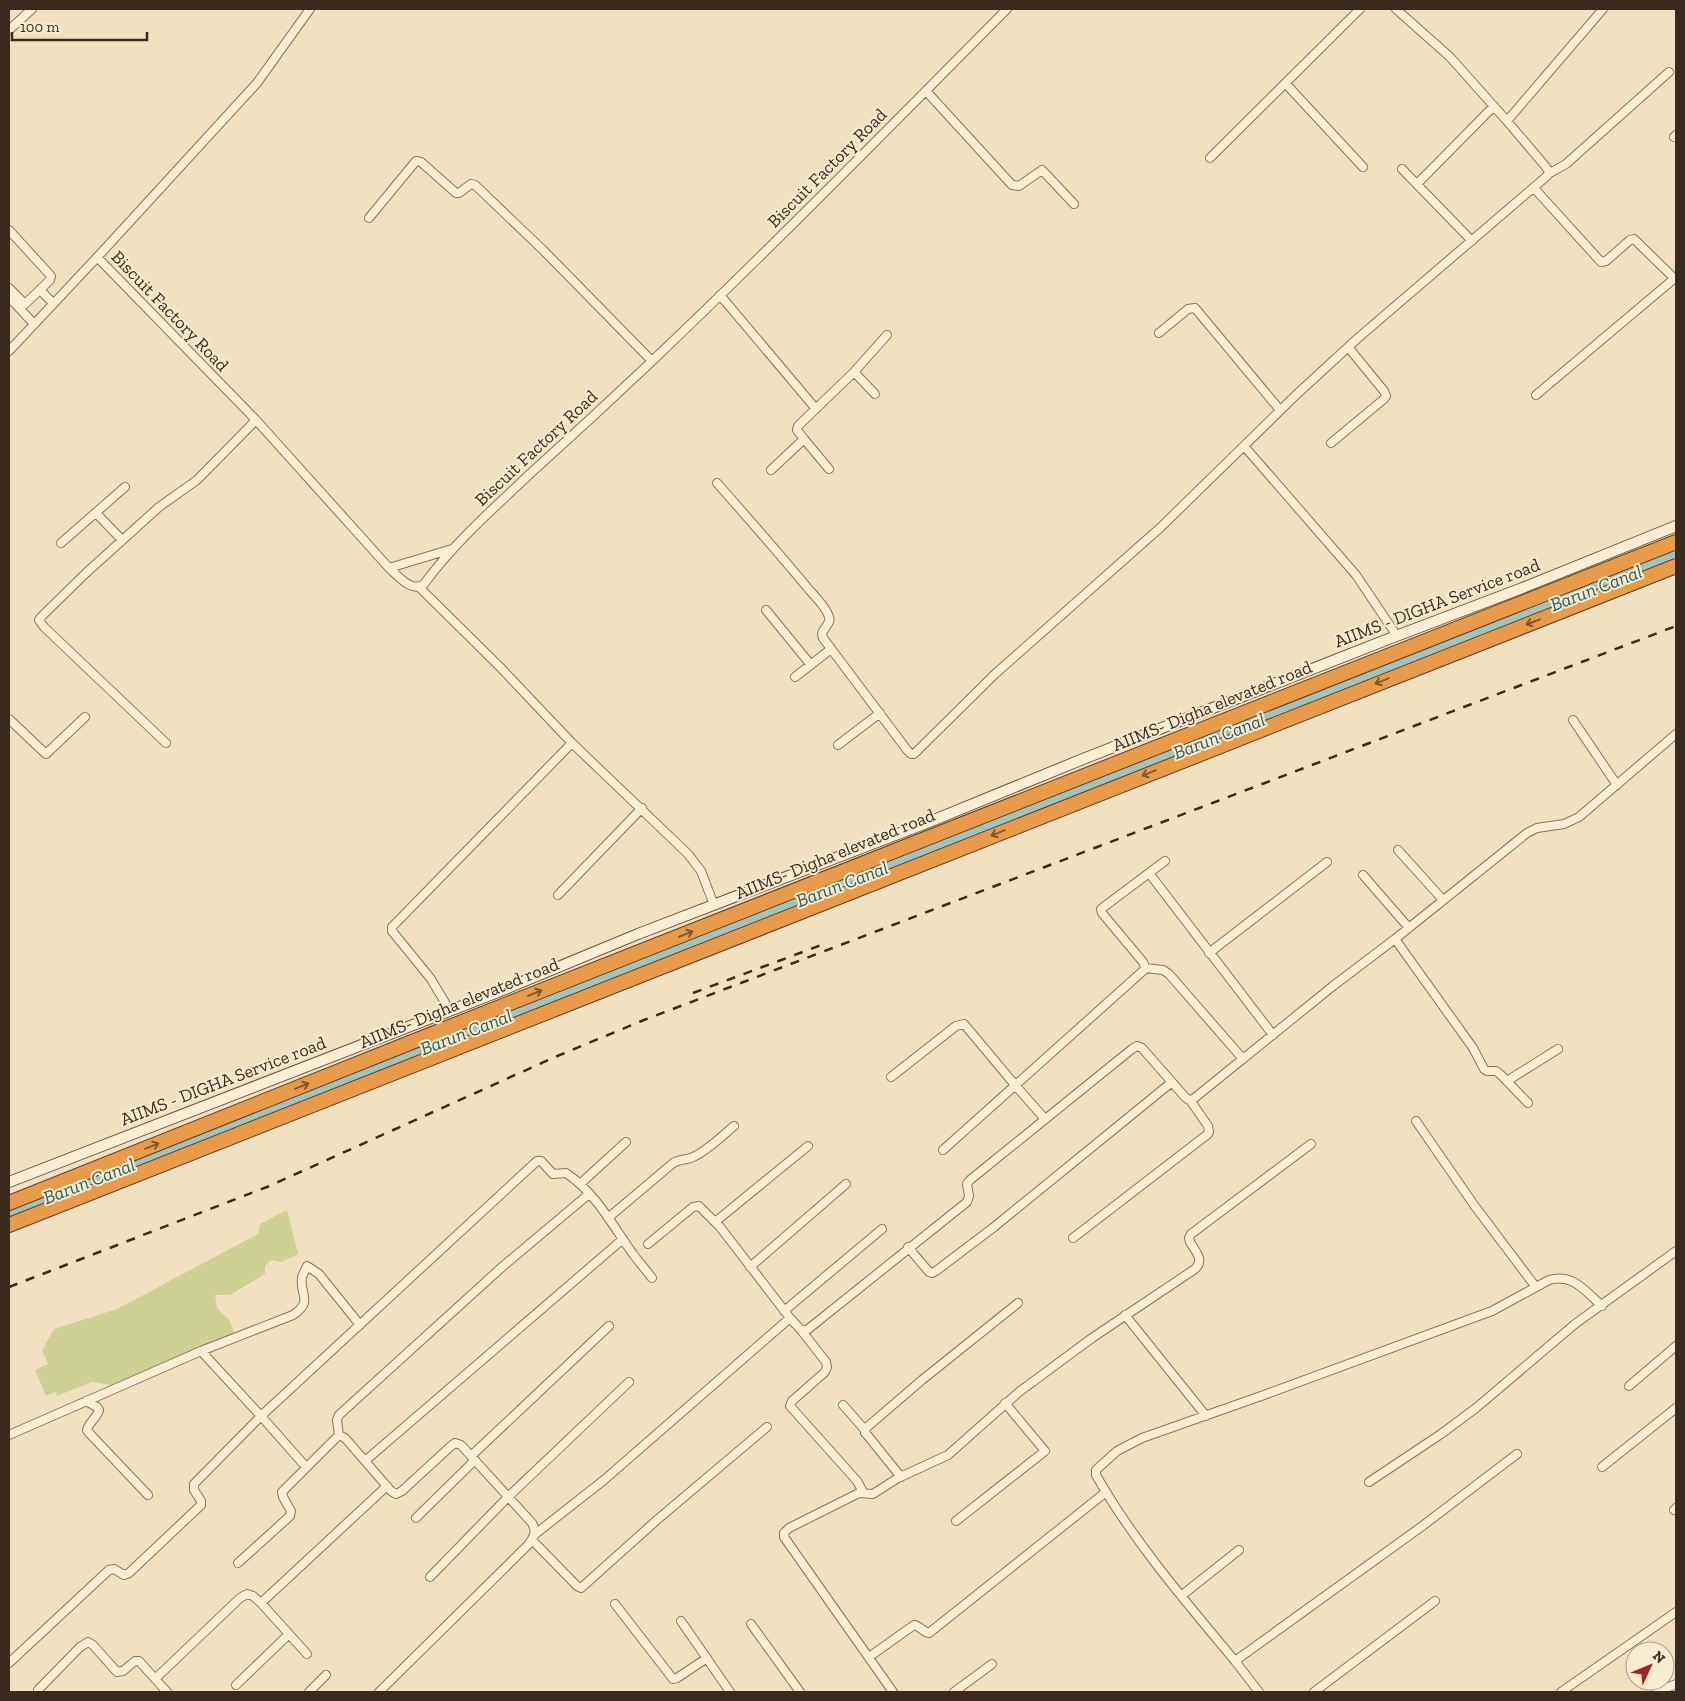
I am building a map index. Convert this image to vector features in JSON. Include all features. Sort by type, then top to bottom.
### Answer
[{"type":"highway","name":"AIIMS- Digha elevated road","points":[[9,1203],[451,1026],[1676,542]]},
{"type":"highway","points":[[9,1225],[1676,566]]},
{"type":"main road","name":"AIIMS - DIGHA Service road","points":[[9,1182],[450,1011],[1676,526]]},
{"type":"street","points":[[9,30],[32,9]]},
{"type":"street","name":"Biscuit Factory Road","points":[[97,257],[256,420],[389,568],[404,581],[416,588],[420,588],[468,531],[652,361],[1007,9]]},
{"type":"street","points":[[1210,158],[1360,9]]},
{"type":"street","points":[[1396,9],[1450,57],[1546,166],[1548,174]]},
{"type":"street","points":[[1507,121],[1603,9]]},
{"type":"street","points":[[9,351],[257,83],[308,10]]},
{"type":"street","points":[[717,483],[781,556],[829,616],[830,621],[821,634],[907,750],[914,754],[995,674],[1161,527],[1280,410],[1348,347],[1548,174],[1566,164],[1669,72]]},
{"type":"street","points":[[1286,84],[1363,167]]},
{"type":"street","points":[[926,91],[1012,185],[1019,186],[1042,170],[1074,204]]},
{"type":"street","points":[[1417,184],[1494,106]]},
{"type":"street","points":[[369,218],[416,161],[421,162],[456,193],[475,184],[652,361]]},
{"type":"street","points":[[1402,168],[1472,241]]},
{"type":"street","points":[[1534,188],[1601,262],[1606,261],[1630,240],[1634,239],[1676,279],[1536,395]]},
{"type":"street","points":[[9,230],[50,274],[50,280],[25,304],[9,288]]},
{"type":"street","points":[[40,290],[53,304]]},
{"type":"street","points":[[720,295],[816,409]]},
{"type":"street","points":[[9,297],[34,324]]},
{"type":"street","points":[[1159,333],[1188,309],[1195,308],[1280,410]]},
{"type":"street","points":[[830,470],[797,430],[797,427],[854,372],[887,336]]},
{"type":"street","points":[[1331,443],[1386,396],[1348,347]]},
{"type":"street","points":[[854,372],[875,394]]},
{"type":"street","points":[[166,742],[44,627],[39,620],[122,540],[166,502],[197,480],[256,420]]},
{"type":"street","points":[[771,470],[804,439]]},
{"type":"street","points":[[1244,446],[1356,574],[1397,636]]},
{"type":"street","points":[[61,543],[125,487]]},
{"type":"street","points":[[96,512],[122,540]]},
{"type":"street","points":[[389,568],[452,549]]},
{"type":"street","points":[[420,588],[500,667],[572,743],[642,808],[697,864],[705,879],[714,905]]},
{"type":"street","points":[[766,610],[811,665]]},
{"type":"street","points":[[795,677],[831,649]]},
{"type":"street","points":[[838,745],[880,713]]},
{"type":"street","points":[[9,719],[46,754],[85,717]]},
{"type":"street","points":[[1573,720],[1617,785]]},
{"type":"street","points":[[1190,1100],[1532,830],[1543,826],[1564,824],[1588,810],[1676,734]]},
{"type":"street","points":[[450,1011],[431,979],[392,932],[392,927],[572,743]]},
{"type":"street","points":[[558,895],[642,808]]},
{"type":"street","points":[[1398,850],[1444,900]]},
{"type":"street","points":[[1145,968],[1143,962],[1102,913],[1101,909],[1165,861]]},
{"type":"street","points":[[1209,953],[1327,862]]},
{"type":"street","points":[[1149,873],[1273,1035]]},
{"type":"street","points":[[1363,875],[1409,928]]},
{"type":"street","points":[[1395,940],[1474,1048],[1484,1069],[1498,1072],[1528,1103]]},
{"type":"street","points":[[943,1150],[1145,968],[1163,970],[1169,974],[1243,1059]]},
{"type":"street","points":[[891,1076],[956,1026],[962,1024],[970,1028],[1014,1085],[1045,1119]]},
{"type":"street","points":[[801,1330],[808,1329],[908,1247],[967,1202],[969,1196],[967,1184],[970,1180],[1135,1047],[1140,1046],[1187,1099],[1190,1100],[1208,1126],[1209,1132],[1073,1238]]},
{"type":"street","points":[[1507,1081],[1558,1049]]},
{"type":"street","points":[[908,1247],[928,1272],[936,1272],[1172,1082]]},
{"type":"street","points":[[1416,1121],[1474,1206],[1535,1286]]},
{"type":"street","points":[[608,1218],[672,1164],[697,1155],[734,1126]]},
{"type":"street","points":[[580,1184],[626,1142]]},
{"type":"street","points":[[894,1692],[783,1535],[789,1528],[859,1493],[873,1494],[901,1477],[955,1450],[1005,1403],[1078,1347],[1200,1265],[1199,1257],[1189,1238],[1193,1232],[1311,1144]]},
{"type":"street","points":[[715,1222],[808,1146]]},
{"type":"street","points":[[9,1663],[106,1572],[112,1569],[124,1576],[130,1573],[199,1508],[201,1501],[194,1490],[194,1484],[261,1416],[535,1162],[541,1161],[555,1175],[566,1173],[580,1184],[608,1218],[652,1278]]},
{"type":"street","points":[[750,1267],[846,1184]]},
{"type":"street","points":[[533,1537],[535,1529],[532,1524],[461,1444],[455,1443],[399,1493],[393,1493],[342,1436],[339,1435],[337,1420],[339,1415],[502,1267],[589,1194]]},
{"type":"street","points":[[648,1244],[695,1206],[702,1208],[715,1222],[826,1362],[825,1372],[792,1401],[790,1406],[864,1492]]},
{"type":"street","points":[[784,1310],[882,1229]]},
{"type":"street","points":[[365,1462],[623,1239]]},
{"type":"street","points":[[1369,1482],[1448,1429],[1575,1324],[1676,1250]]},
{"type":"street","points":[[9,1435],[201,1352],[293,1315],[304,1305],[302,1278],[307,1266],[319,1274],[360,1325]]},
{"type":"street","points":[[1259,1692],[1181,1596],[1116,1508],[1096,1474],[1096,1470],[1117,1451],[1142,1438],[1499,1308],[1535,1286],[1559,1277],[1566,1278],[1577,1284],[1602,1306]]},
{"type":"street","points":[[865,1430],[922,1380],[1018,1303]]},
{"type":"street","points":[[1125,1315],[1206,1416]]},
{"type":"street","points":[[379,1692],[533,1537],[611,1473],[790,1318]]},
{"type":"street","points":[[416,1518],[473,1458],[609,1326]]},
{"type":"street","points":[[1629,1386],[1676,1346]]},
{"type":"street","points":[[201,1352],[261,1416],[306,1468]]},
{"type":"street","points":[[430,1577],[508,1497],[629,1382]]},
{"type":"street","points":[[86,1401],[97,1406],[99,1410],[88,1425],[87,1430],[148,1494]]},
{"type":"street","points":[[956,1521],[1045,1452],[1005,1403]]},
{"type":"street","points":[[842,1405],[865,1430],[901,1477]]},
{"type":"street","points":[[1602,1466],[1676,1408]]},
{"type":"street","points":[[533,1537],[577,1586],[582,1588],[658,1519],[767,1427]]},
{"type":"street","points":[[238,1563],[290,1516],[291,1511],[282,1492],[339,1435]]},
{"type":"street","points":[[1235,1661],[1517,1454]]},
{"type":"street","points":[[261,1603],[387,1486]]},
{"type":"street","points":[[869,1657],[914,1625],[929,1633],[1106,1492]]},
{"type":"street","points":[[1181,1596],[1239,1550]]},
{"type":"street","points":[[156,1678],[244,1595],[250,1594],[261,1603],[307,1654]]},
{"type":"street","points":[[1314,1692],[1436,1601]]},
{"type":"street","points":[[616,1604],[671,1678],[677,1678],[707,1658]]},
{"type":"street","points":[[1561,1692],[1676,1612]]},
{"type":"street","points":[[681,1621],[730,1692]]},
{"type":"street","points":[[751,1624],[800,1692]]},
{"type":"street","points":[[236,1685],[289,1634]]},
{"type":"street","points":[[38,1690],[80,1647],[88,1642],[93,1645],[117,1672],[121,1673],[137,1661],[144,1665],[168,1692]]},
{"type":"street","points":[[954,1692],[992,1664]]},
{"type":"street","points":[[309,1692],[326,1675]]},
{"type":"street","points":[[1657,1692],[1676,1684]]},
{"type":"green space","points":[[287,1210],[298,1254],[281,1262],[271,1260],[265,1266],[265,1274],[230,1295],[215,1295],[217,1308],[230,1321],[234,1333],[111,1385],[92,1382],[57,1396],[56,1392],[46,1396],[35,1370],[48,1364],[42,1350],[54,1329],[117,1309],[258,1234],[260,1224]]},
{"type":"waterway","name":"Barun Canal","points":[[9,1212],[1676,556]]},
{"type":"railway","points":[[9,1287],[267,1187],[555,1057],[644,1020],[1676,626]]},
{"type":"railway","points":[[693,993],[824,944]]}]
